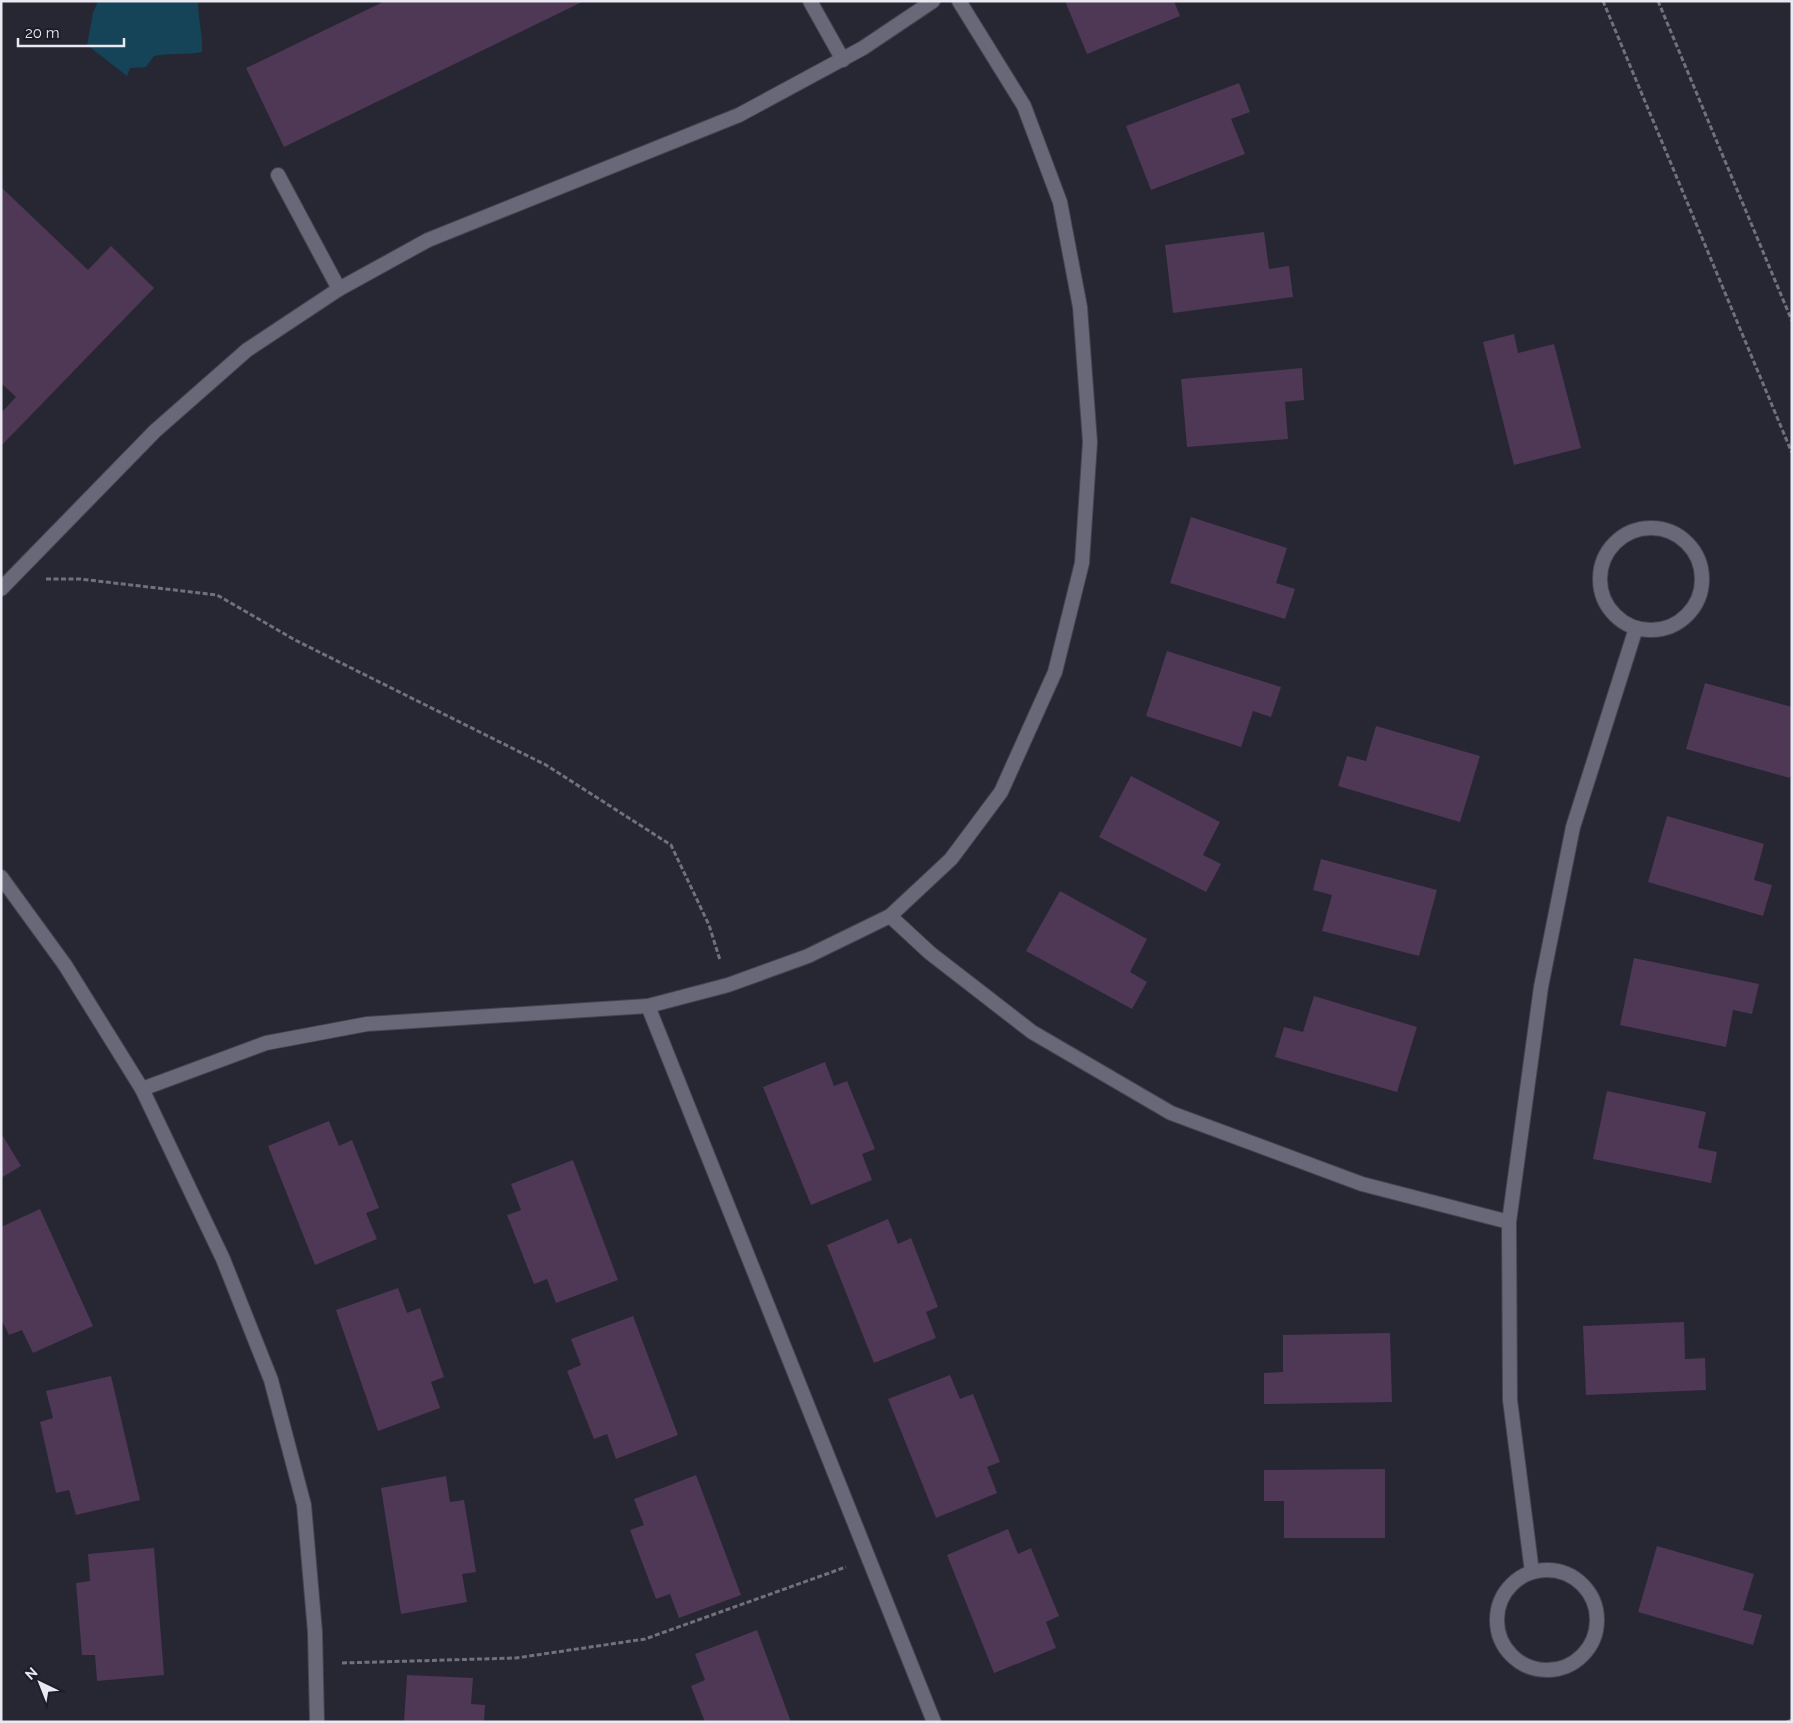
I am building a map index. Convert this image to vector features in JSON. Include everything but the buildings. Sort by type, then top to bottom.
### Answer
[{"type":"street","points":[[810,1],[843,60]]},
{"type":"street","points":[[6,584],[155,431],[247,350],[339,289],[428,240],[739,115],[843,60],[933,1]]},
{"type":"street","points":[[142,1089],[266,1043],[367,1024],[648,1006],[728,984],[808,956],[890,916],[951,859],[1001,792],[1055,672],[1082,563],[1090,442],[1080,307],[1060,202],[1024,106],[959,1]]},
{"type":"street","points":[[278,175],[339,289]]},
{"type":"street","points":[[1646,528],[1663,528],[1678,535],[1690,545],[1698,560],[1702,576],[1700,592],[1693,606],[1682,619],[1668,627],[1652,630],[1636,628],[1620,620],[1608,607],[1601,592],[1600,574],[1604,557],[1614,542],[1628,532],[1646,528]]},
{"type":"street","points":[[1532,1572],[1510,1400],[1509,1222],[1541,987],[1573,827],[1636,628]]},
{"type":"street","points":[[1,877],[65,965],[142,1089],[223,1259],[271,1380],[304,1505],[315,1632],[318,1722]]},
{"type":"street","points":[[890,916],[930,953],[1032,1032],[1171,1113],[1362,1184],[1509,1222]]},
{"type":"street","points":[[648,1006],[934,1722]]},
{"type":"street","points":[[1548,1570],[1565,1573],[1579,1581],[1590,1593],[1596,1609],[1597,1625],[1593,1641],[1584,1654],[1570,1665],[1555,1670],[1538,1670],[1523,1664],[1510,1654],[1501,1640],[1496,1624],[1498,1607],[1506,1592],[1517,1580],[1532,1572],[1548,1570]]},
{"type":"path","points":[[1603,1],[1792,453]]},
{"type":"path","points":[[1658,1],[1792,321]]},
{"type":"path","points":[[6,584],[80,579],[217,595],[295,640],[546,765],[671,845],[710,925],[728,984]]},
{"type":"path","points":[[316,1663],[516,1658],[645,1639],[869,1559]]},
{"type":"path","points":[[1787,1722],[1792,1720]]},
{"type":"water","points":[[98,1],[198,1],[202,52],[154,56],[146,67],[130,68],[127,76],[87,45],[93,13]]}]
